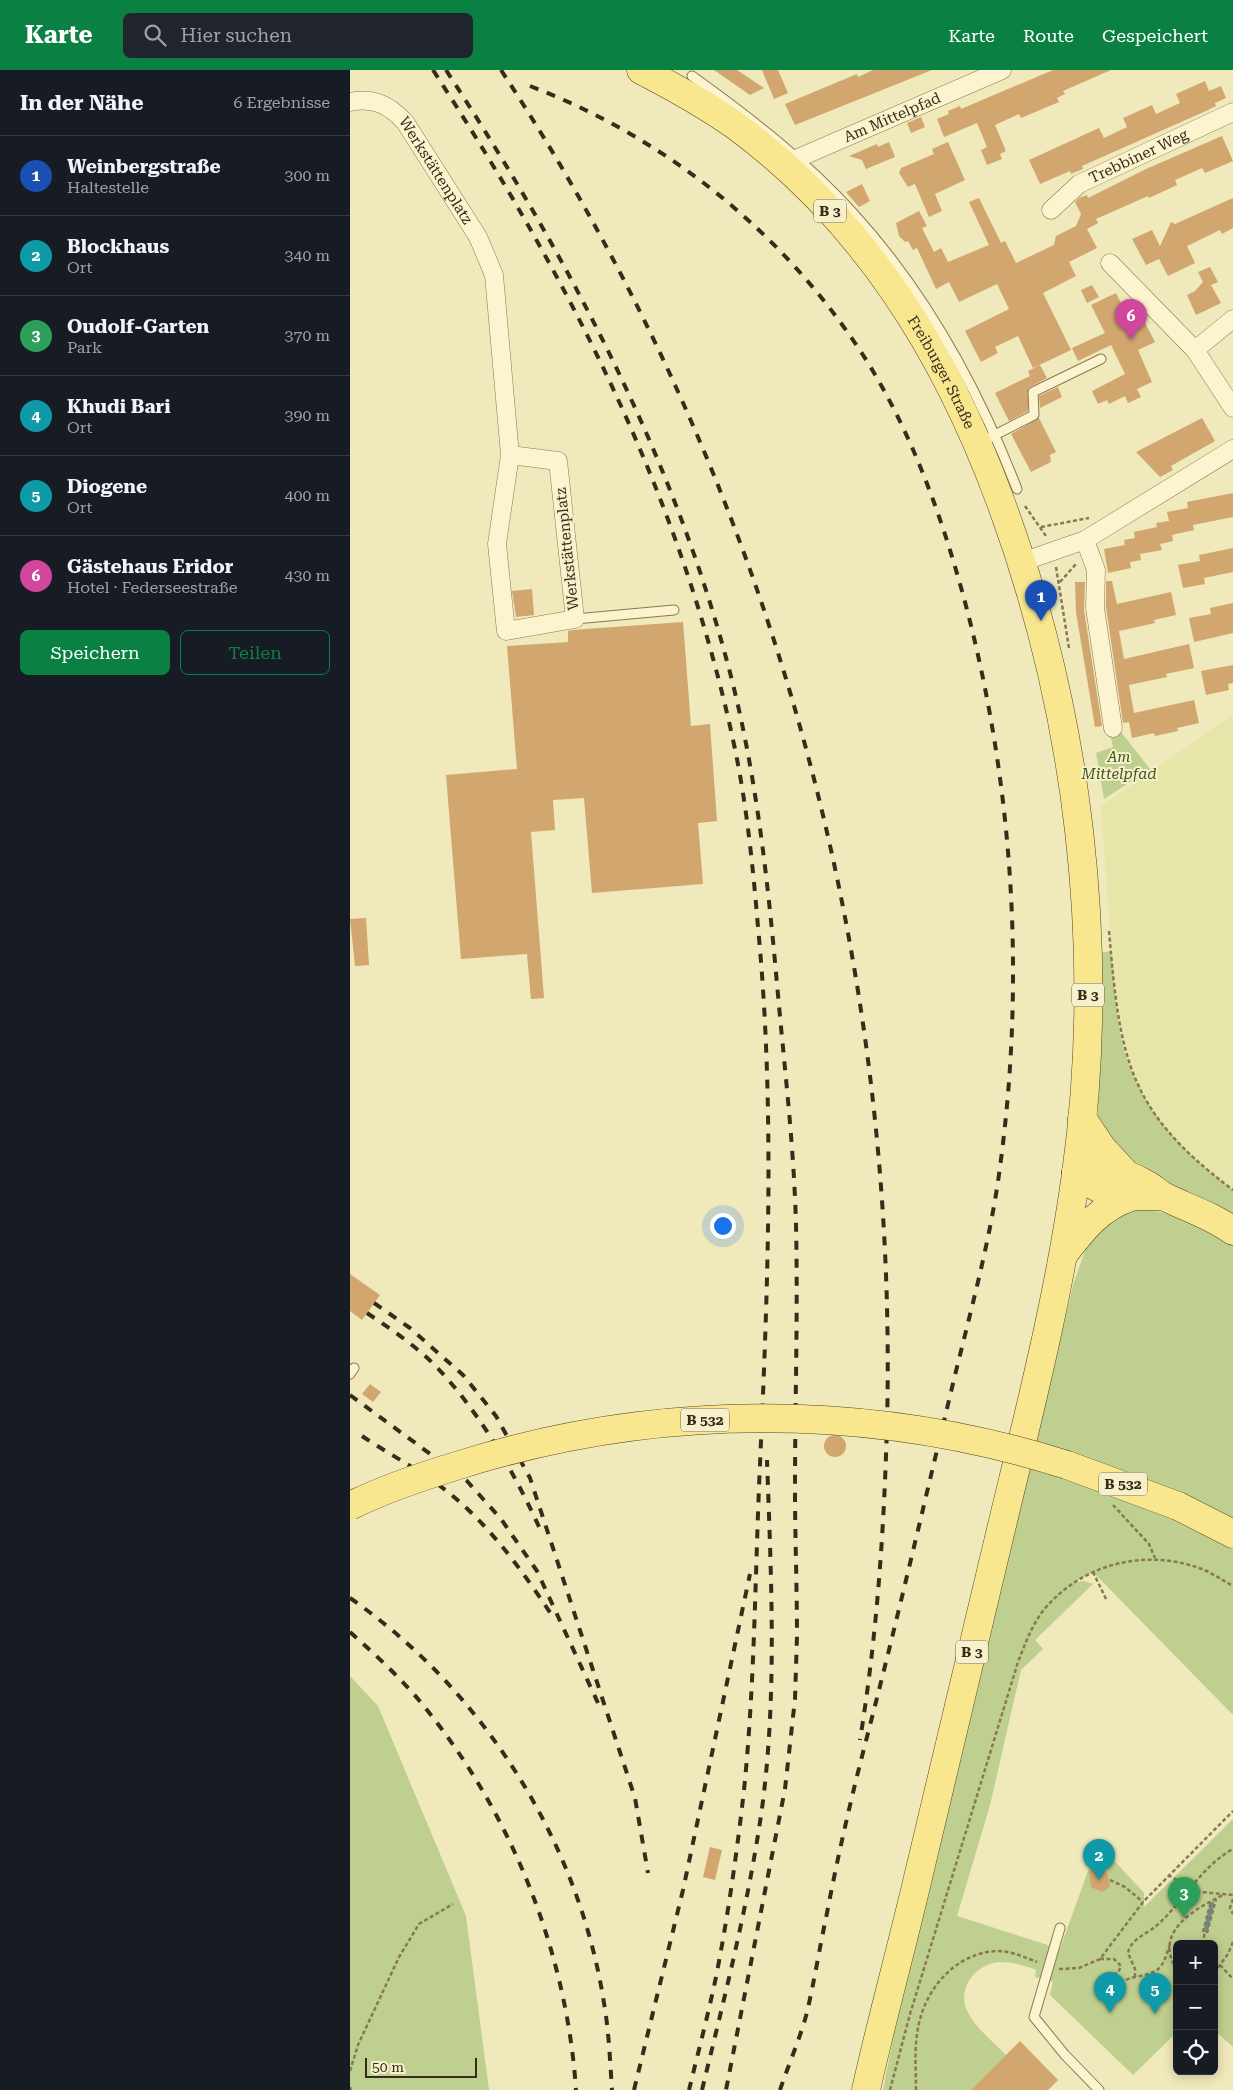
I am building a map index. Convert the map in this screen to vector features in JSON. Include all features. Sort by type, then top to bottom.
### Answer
[{"type":"main road","name":"Freiburger Straße","points":[[641,70],[692,97],[790,161],[894,290],[919,325],[987,438],[1047,647],[1063,723],[1072,782],[1083,871],[1088,979],[1082,1118]]},
{"type":"main road","name":"B 3","points":[[866,2090],[972,1652],[1064,1254],[1082,1118]]},
{"type":"main road","points":[[1082,1118],[1128,1186]]},
{"type":"main road","points":[[1076,1172],[1097,1189],[1128,1186],[1164,1196],[1206,1214],[1233,1231]]},
{"type":"main road","points":[[1064,1254],[1101,1212],[1117,1202],[1128,1186]]},
{"type":"main road","name":"B 532","points":[[350,1506],[440,1471],[519,1448],[573,1436],[694,1420],[839,1420],[898,1427],[974,1441],[1067,1465],[1169,1503],[1233,1534]]},
{"type":"street","name":"Am Mittelpfad","points":[[790,161],[1002,70]]},
{"type":"street","name":"Werkstättenplatz","points":[[350,102],[361,99],[375,100],[391,108],[405,122],[421,144],[486,254],[494,276],[498,297],[510,454],[497,544],[506,631],[575,619],[558,461],[510,454]]},
{"type":"street","name":"Trebbiner Weg","points":[[1051,210],[1079,184],[1233,112]]},
{"type":"street","points":[[1110,263],[1195,350],[1233,408]]},
{"type":"street","points":[[1195,350],[1233,320]]},
{"type":"street","points":[[1022,562],[1053,552],[1087,546],[1232,455]]},
{"type":"street","points":[[1087,546],[1096,570],[1094,608],[1114,728]]},
{"type":"lane","points":[[692,76],[744,113],[790,161]]},
{"type":"lane","points":[[1017,488],[987,438],[1034,415],[1033,392],[1101,359]]},
{"type":"lane","points":[[575,619],[674,610]]},
{"type":"lane","points":[[1060,1928],[1034,2017],[1065,2055],[1099,2090]]},
{"type":"path","points":[[1017,488],[1022,502],[1042,527],[1053,552],[1060,582],[1070,657]]},
{"type":"path","points":[[1060,582],[1087,546]]},
{"type":"path","points":[[1108,922],[1116,1011],[1121,1038],[1129,1066],[1141,1092],[1162,1125],[1184,1151],[1233,1190]]},
{"type":"path","points":[[1110,1501],[1149,1544],[1156,1558]]},
{"type":"path","points":[[890,2090],[910,2014],[1018,1662],[1031,1629],[1048,1605],[1070,1584],[1093,1572],[1115,1564],[1156,1558],[1200,1568],[1233,1586]]},
{"type":"path","points":[[1093,1572],[1107,1601]]},
{"type":"path","points":[[1100,1959],[1143,1902],[1233,1811]]},
{"type":"path","points":[[1135,1977],[1135,1969],[1128,1953],[1131,1944],[1159,1923],[1202,1874],[1233,1849]]},
{"type":"path","points":[[1168,1875],[1200,1892],[1233,1897],[1230,1908],[1233,1914]]},
{"type":"path","points":[[1110,1880],[1125,1887],[1143,1902]]},
{"type":"path","points":[[916,2090],[918,2028],[924,2008],[941,1977],[955,1966],[978,1954],[997,1951],[1013,1953],[1060,1969],[1079,1968],[1100,1959],[1114,1959],[1120,1966],[1118,1973],[1101,1977],[1099,1982],[1103,1987],[1152,1974],[1158,1969],[1173,1934],[1189,1913],[1223,1895]]},
{"type":"path","points":[[1205,1932],[1216,1899]]},
{"type":"path","points":[[1203,1940],[1211,1901]]},
{"type":"path","points":[[350,2071],[358,2044],[399,1957],[419,1924],[453,1904]]},
{"type":"path","points":[[1218,1968],[1228,1954],[1233,1942]]},
{"type":"path","points":[[1170,1944],[1170,1955],[1173,1961]]},
{"type":"path","points":[[1220,1965],[1233,1978]]},
{"type":"green space","points":[[1233,715],[1233,1190],[1184,1151],[1162,1125],[1141,1092],[1129,1066],[1116,1011],[1101,806]]},
{"type":"green space","name":"Am Mittelpfad","points":[[1117,727],[1150,769],[1104,799],[1096,753],[1113,747],[1109,729]]},
{"type":"green space","points":[[1111,951],[1121,1038],[1137,1084],[1149,1105],[1178,1142],[1195,1159],[1233,1190],[1233,1219],[1209,1203],[1139,1168],[1098,1125],[1099,953]]},
{"type":"green space","points":[[1145,1208],[1191,1220],[1233,1244],[1233,1518],[1177,1492],[1035,1447],[1073,1285],[1087,1245],[1110,1216]]},
{"type":"green space","points":[[1031,1466],[1143,1505],[1233,1550],[1233,1715],[1093,1572],[1073,1583],[1084,1581],[1093,1584],[1035,1640],[1043,1649],[1021,1670],[990,1805],[957,1916],[1060,1949],[1098,1843],[1144,1893],[1144,1907],[1233,1819],[1233,2047],[1218,2034],[1218,1940],[1173,1940],[1173,2036],[1133,2075],[1050,1995],[1053,1982],[1035,1977],[1036,1970],[1032,1968],[1014,1963],[999,1962],[984,1967],[972,1976],[965,1990],[964,1997],[965,2005],[972,2019],[982,2032],[1006,2055],[971,2090],[883,2090],[905,1978]]},
{"type":"green space","points":[[350,1676],[378,1706],[466,1916],[489,2090],[350,2090]]},
{"type":"building","points":[[714,70],[737,70],[764,88],[750,95]]},
{"type":"building","points":[[762,70],[778,70],[788,93],[774,99]]},
{"type":"building","points":[[873,70],[932,70],[795,125],[785,104],[857,74],[858,77]]},
{"type":"building","points":[[1053,70],[1111,70],[1063,91],[1065,94],[1057,98],[1059,102],[1021,118],[1019,114],[995,125],[1006,151],[1000,154],[1002,159],[987,165],[981,150],[987,147],[977,123],[944,137],[937,119],[949,114],[948,111],[960,106],[961,109]]},
{"type":"building","points":[[1205,81],[1209,91],[1221,86],[1226,98],[1215,103],[1216,106],[1082,166],[1083,169],[1071,174],[1070,171],[1040,184],[1029,160],[1099,128],[1104,138],[1127,127],[1123,118],[1152,105],[1156,114],[1180,103],[1176,94]]},
{"type":"building","points":[[921,117],[925,127],[911,133],[907,123]]},
{"type":"building","points":[[1222,136],[1233,161],[1205,173],[1202,168],[1175,180],[1177,185],[1096,219],[1098,223],[1087,229],[1097,248],[1069,262],[1076,276],[1043,293],[1071,350],[1033,368],[1018,336],[995,347],[998,353],[981,362],[965,331],[1009,309],[997,284],[959,302],[949,282],[936,289],[917,248],[913,250],[908,241],[905,242],[899,236],[896,223],[919,211],[927,226],[922,228],[934,252],[941,248],[948,262],[989,245],[969,202],[979,198],[1001,243],[1005,241],[1016,263],[1054,245],[1056,236],[1076,226],[1081,214],[1075,202],[1079,198],[1087,195],[1088,198],[1146,169]]},
{"type":"building","points":[[889,142],[895,157],[866,169],[862,160],[849,156],[877,144],[878,147]]},
{"type":"building","points":[[948,142],[965,180],[935,194],[942,211],[929,217],[915,184],[908,187],[899,173],[901,168],[934,154],[932,149]]},
{"type":"building","points":[[862,184],[870,201],[859,207],[846,192]]},
{"type":"building","points":[[1233,198],[1233,228],[1222,234],[1220,230],[1187,246],[1195,263],[1168,276],[1159,259],[1146,265],[1132,239],[1152,230],[1160,246],[1171,222],[1175,224]]},
{"type":"building","points":[[1210,267],[1218,282],[1211,285],[1221,303],[1196,315],[1187,295],[1195,291],[1203,282],[1198,272]]},
{"type":"building","points":[[1092,285],[1099,297],[1087,303],[1081,290]]},
{"type":"building","points":[[1116,293],[1133,327],[1144,321],[1155,342],[1138,350],[1152,382],[1137,389],[1141,397],[1128,403],[1125,396],[1109,404],[1107,400],[1098,404],[1092,391],[1125,374],[1111,345],[1078,361],[1072,348],[1105,333],[1091,305]]},
{"type":"building","points":[[1040,365],[1047,378],[1028,388],[1028,411],[1009,421],[995,393],[1030,376],[1028,371]]},
{"type":"building","points":[[1058,387],[1062,397],[1040,408],[1039,396]]},
{"type":"building","points":[[1039,418],[1056,452],[1050,455],[1051,462],[1031,472],[1011,434]]},
{"type":"building","points":[[1202,418],[1215,441],[1171,466],[1173,470],[1160,477],[1136,452]]},
{"type":"building","points":[[1233,493],[1233,517],[1193,525],[1194,530],[1172,535],[1173,541],[1160,544],[1162,550],[1140,554],[1141,560],[1130,562],[1131,568],[1108,573],[1104,549],[1125,545],[1124,540],[1135,538],[1134,532],[1157,527],[1156,523],[1169,521],[1167,512],[1188,508],[1187,502]]},
{"type":"building","points":[[1233,548],[1233,572],[1204,578],[1205,584],[1183,588],[1178,565],[1200,561],[1199,555]]},
{"type":"building","points":[[1106,581],[1112,581],[1117,604],[1171,592],[1176,615],[1154,620],[1155,623],[1119,631],[1124,659],[1189,644],[1194,668],[1166,674],[1167,677],[1129,685],[1134,713],[1194,700],[1199,723],[1177,728],[1178,731],[1155,736],[1154,733],[1132,738],[1129,722],[1123,723],[1106,607]]},
{"type":"building","points":[[1075,582],[1085,582],[1084,610],[1102,726],[1095,727],[1076,612]]},
{"type":"building","points":[[532,589],[534,615],[516,617],[512,591]]},
{"type":"building","points":[[1233,603],[1233,633],[1194,642],[1189,618],[1211,614],[1210,608]]},
{"type":"building","points":[[683,622],[691,726],[710,724],[717,821],[698,823],[703,884],[592,893],[584,798],[553,800],[555,830],[531,832],[544,998],[531,999],[527,954],[461,959],[446,775],[517,769],[507,646],[568,642],[568,631],[572,630]]},
{"type":"building","points":[[1233,665],[1233,683],[1228,684],[1229,690],[1206,695],[1201,671]]},
{"type":"building","points":[[366,918],[369,965],[355,966],[350,919]]},
{"type":"building","points":[[350,1274],[380,1295],[362,1320],[350,1311]]},
{"type":"building","points":[[370,1384],[381,1392],[373,1402],[362,1394]]},
{"type":"building","points":[[835,1435],[843,1438],[846,1446],[843,1454],[835,1457],[827,1454],[824,1446],[827,1438]]},
{"type":"building","points":[[710,1847],[722,1850],[715,1880],[703,1877]]},
{"type":"building","points":[[1098,1866],[1108,1874],[1110,1887],[1102,1892],[1091,1887],[1089,1872]]},
{"type":"building","points":[[1020,2041],[1058,2080],[1048,2090],[971,2090]]},
{"type":"waterway","points":[[1206,1930],[1212,1904]]},
{"type":"railway","points":[[433,70],[484,150],[576,313],[616,396],[653,480],[685,567],[713,657],[735,749],[749,838],[763,994],[768,1128],[767,1262],[753,1668],[748,1749],[732,1884],[716,1977],[689,2090]]},
{"type":"railway","points":[[446,70],[490,138],[571,279],[643,425],[674,500],[701,576],[736,696],[753,781],[765,867],[789,1110],[795,1196],[797,1291],[795,1507],[797,1636],[795,1699],[785,1789],[726,2090]]},
{"type":"railway","points":[[501,70],[594,224],[674,384],[742,549],[797,718],[840,891],[869,1067],[885,1245],[887,1425],[884,1504],[879,1583],[860,1740]]},
{"type":"railway","points":[[530,86],[580,107],[628,133],[674,162],[718,194],[796,268],[831,310],[863,355],[880,382],[908,439],[933,499],[953,560],[979,661],[993,732],[1003,804],[1010,877],[1013,949],[1012,1022],[1008,1095],[996,1196],[978,1282],[900,1607],[856,1779],[835,1871],[812,1992],[800,2035],[780,2090]]},
{"type":"railway","points":[[374,1303],[410,1328],[463,1375],[496,1416],[530,1478],[635,1798],[648,1873]]},
{"type":"railway","points":[[367,1313],[417,1349],[459,1392],[498,1448],[540,1529]]},
{"type":"railway","points":[[350,1395],[467,1481],[501,1519],[537,1571],[598,1703]]},
{"type":"railway","points":[[362,1436],[432,1481],[468,1510],[507,1552],[551,1614]]},
{"type":"railway","points":[[702,2090],[744,1910],[763,1801],[770,1716],[772,1631],[767,1460]]},
{"type":"railway","points":[[634,2090],[683,1890],[750,1574]]},
{"type":"railway","points":[[350,1598],[398,1636],[443,1678],[483,1725],[518,1775],[548,1829],[573,1885],[591,1943],[606,2014],[612,2090]]},
{"type":"railway","points":[[350,1632],[409,1689],[427,1710],[458,1751],[510,1841],[548,1938],[561,1988],[571,2039],[576,2090]]},
{"type":"place","name":"Gästehaus Eridor","points":[[1131,340]]},
{"type":"place","name":"Weinbergstraße","points":[[1041,621]]},
{"type":"place","name":"Blockhaus","points":[[1099,1880]]},
{"type":"place","name":"Oudolf-Garten","points":[[1184,1918]]},
{"type":"place","name":"Khudi Bari","points":[[1110,2013]]},
{"type":"place","name":"Diogene","points":[[1155,2014]]}]
